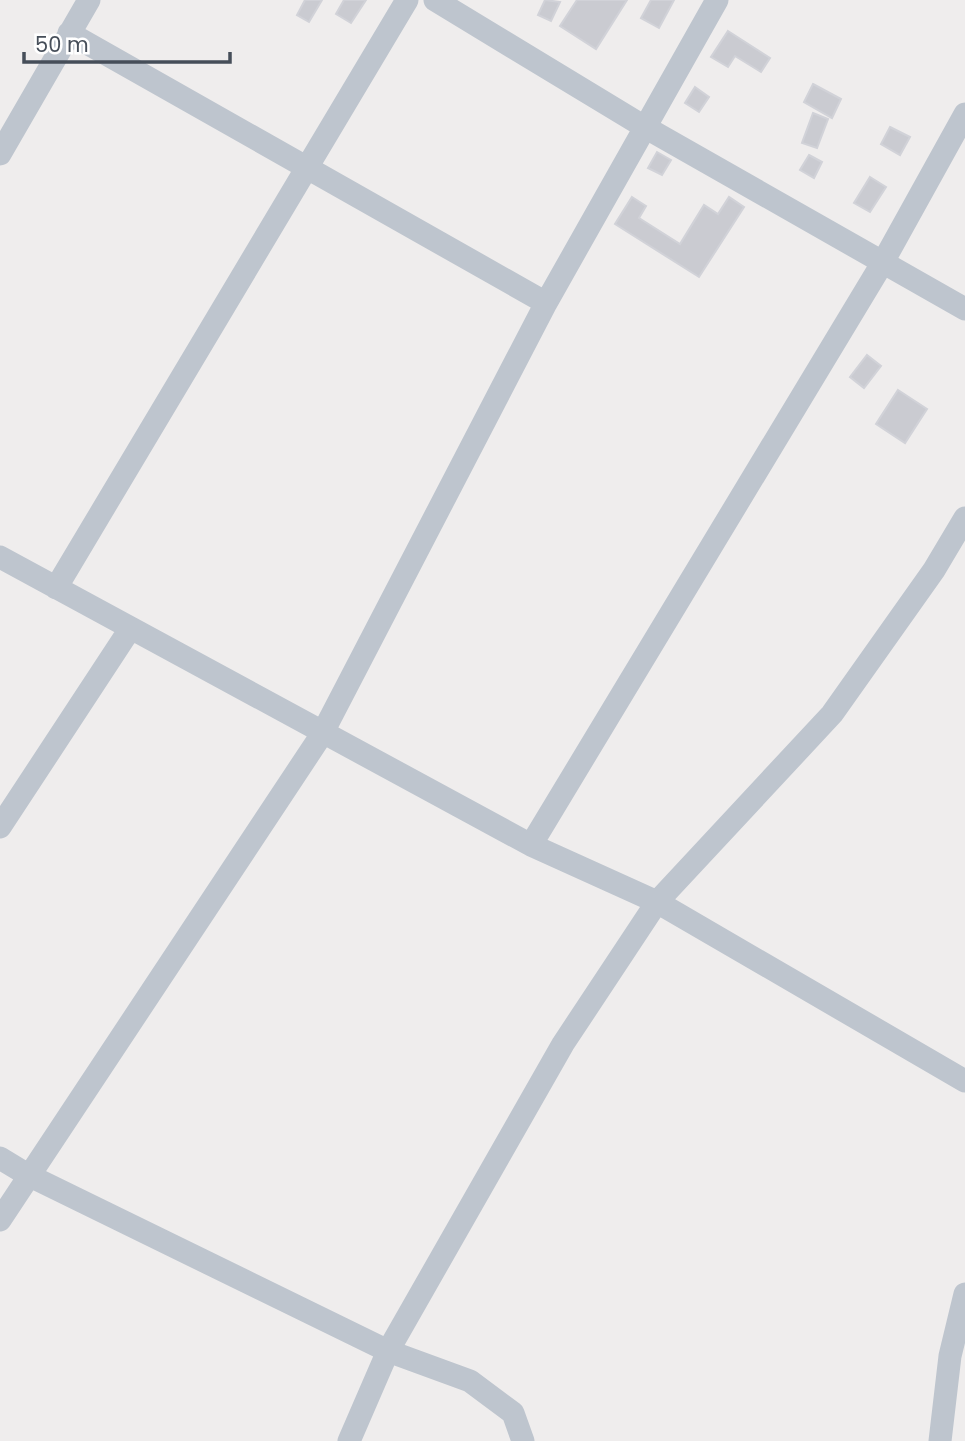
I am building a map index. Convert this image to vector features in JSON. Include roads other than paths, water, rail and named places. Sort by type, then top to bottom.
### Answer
[{"type":"street","points":[[0,154],[89,0]]},
{"type":"street","points":[[55,588],[407,0]]},
{"type":"street","points":[[435,0],[643,125],[965,309]]},
{"type":"street","points":[[0,1220],[322,734],[546,303],[643,125],[717,0]]},
{"type":"street","points":[[69,33],[546,303]]},
{"type":"street","points":[[531,845],[883,262],[965,114]]},
{"type":"street","points":[[349,1441],[388,1351],[563,1044],[657,902],[832,714],[934,570],[965,518]]},
{"type":"street","points":[[0,557],[531,845],[657,902],[965,1081]]},
{"type":"street","points":[[0,827],[130,629]]},
{"type":"street","points":[[0,1158],[28,1175],[388,1351],[470,1381],[513,1413],[523,1441]]},
{"type":"street","points":[[940,1441],[950,1356],[965,1294]]}]
